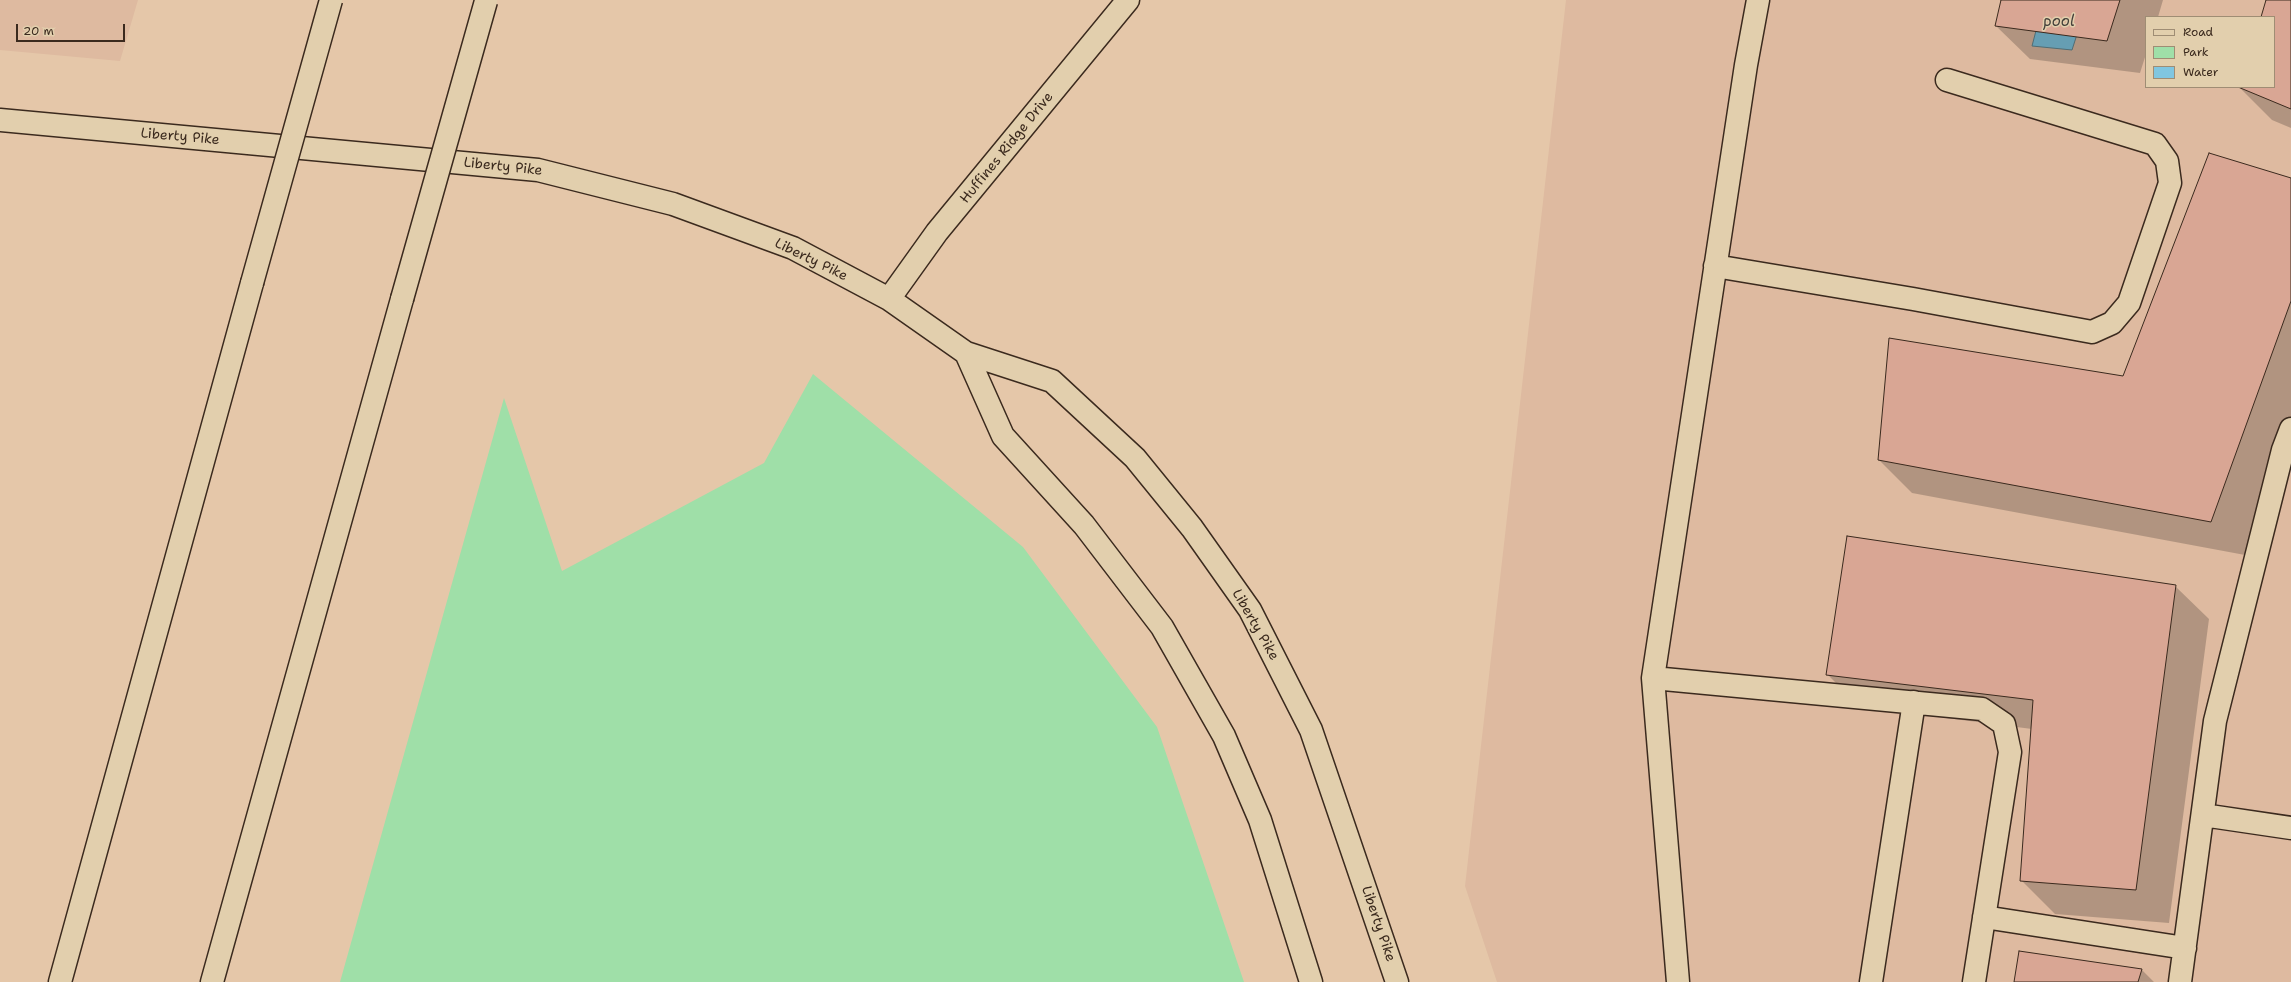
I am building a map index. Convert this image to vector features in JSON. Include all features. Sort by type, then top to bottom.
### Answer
[{"type":"main road","points":[[60,982],[330,0]]},
{"type":"main road","points":[[212,982],[486,0]]},
{"type":"main road","name":"Huffines Ridge Drive","points":[[889,299],[937,232],[1128,0]]},
{"type":"main road","points":[[1678,982],[1653,678],[1746,65],[1758,0]]},
{"type":"main road","points":[[1715,266],[1913,299],[2092,332],[2112,323],[2129,303],[2132,295],[2170,183],[2168,161],[2155,144],[1948,80]]},
{"type":"main road","name":"Liberty Pike","points":[[0,120],[538,170],[681,207],[792,248],[889,299],[966,353],[1052,381],[1135,458],[1192,528],[1250,610],[1310,730],[1398,982]]},
{"type":"main road","points":[[966,353],[1003,436],[1084,525],[1162,627],[1224,736],[1260,820],[1311,982]]},
{"type":"main road","points":[[2180,982],[2215,721],[2283,450],[2291,429]]},
{"type":"main road","points":[[1653,678],[1982,708],[2004,724],[2010,752],[1974,982]]},
{"type":"main road","points":[[1871,982],[1914,702]]},
{"type":"main road","points":[[2202,815],[2291,828]]},
{"type":"main road","points":[[1984,917],[2185,948]]},
{"type":"shaded area","points":[[0,0],[138,0],[120,61],[0,50]]},
{"type":"shaded area","points":[[1566,0],[2291,0],[2291,982],[1497,982],[1465,886]]},
{"type":"green space","points":[[813,374],[1023,547],[1157,727],[1244,982],[340,982],[504,398],[562,571],[764,463]]},
{"type":"water","name":"pool","points":[[2044,0],[2088,0],[2072,50],[2032,46]]},
{"type":"building","points":[[2001,0],[2120,0],[2107,41],[1995,26]]},
{"type":"building","points":[[2266,0],[2291,0],[2291,109],[2240,88],[2275,88],[2275,16],[2261,16]]},
{"type":"building","points":[[2209,153],[2291,178],[2291,301],[2211,522],[1878,460],[1889,338],[2123,376]]},
{"type":"building","points":[[1847,536],[2176,585],[2136,890],[2020,881],[2033,700],[1826,675]]},
{"type":"building","points":[[2019,951],[2142,969],[2138,982],[2014,982]]}]
